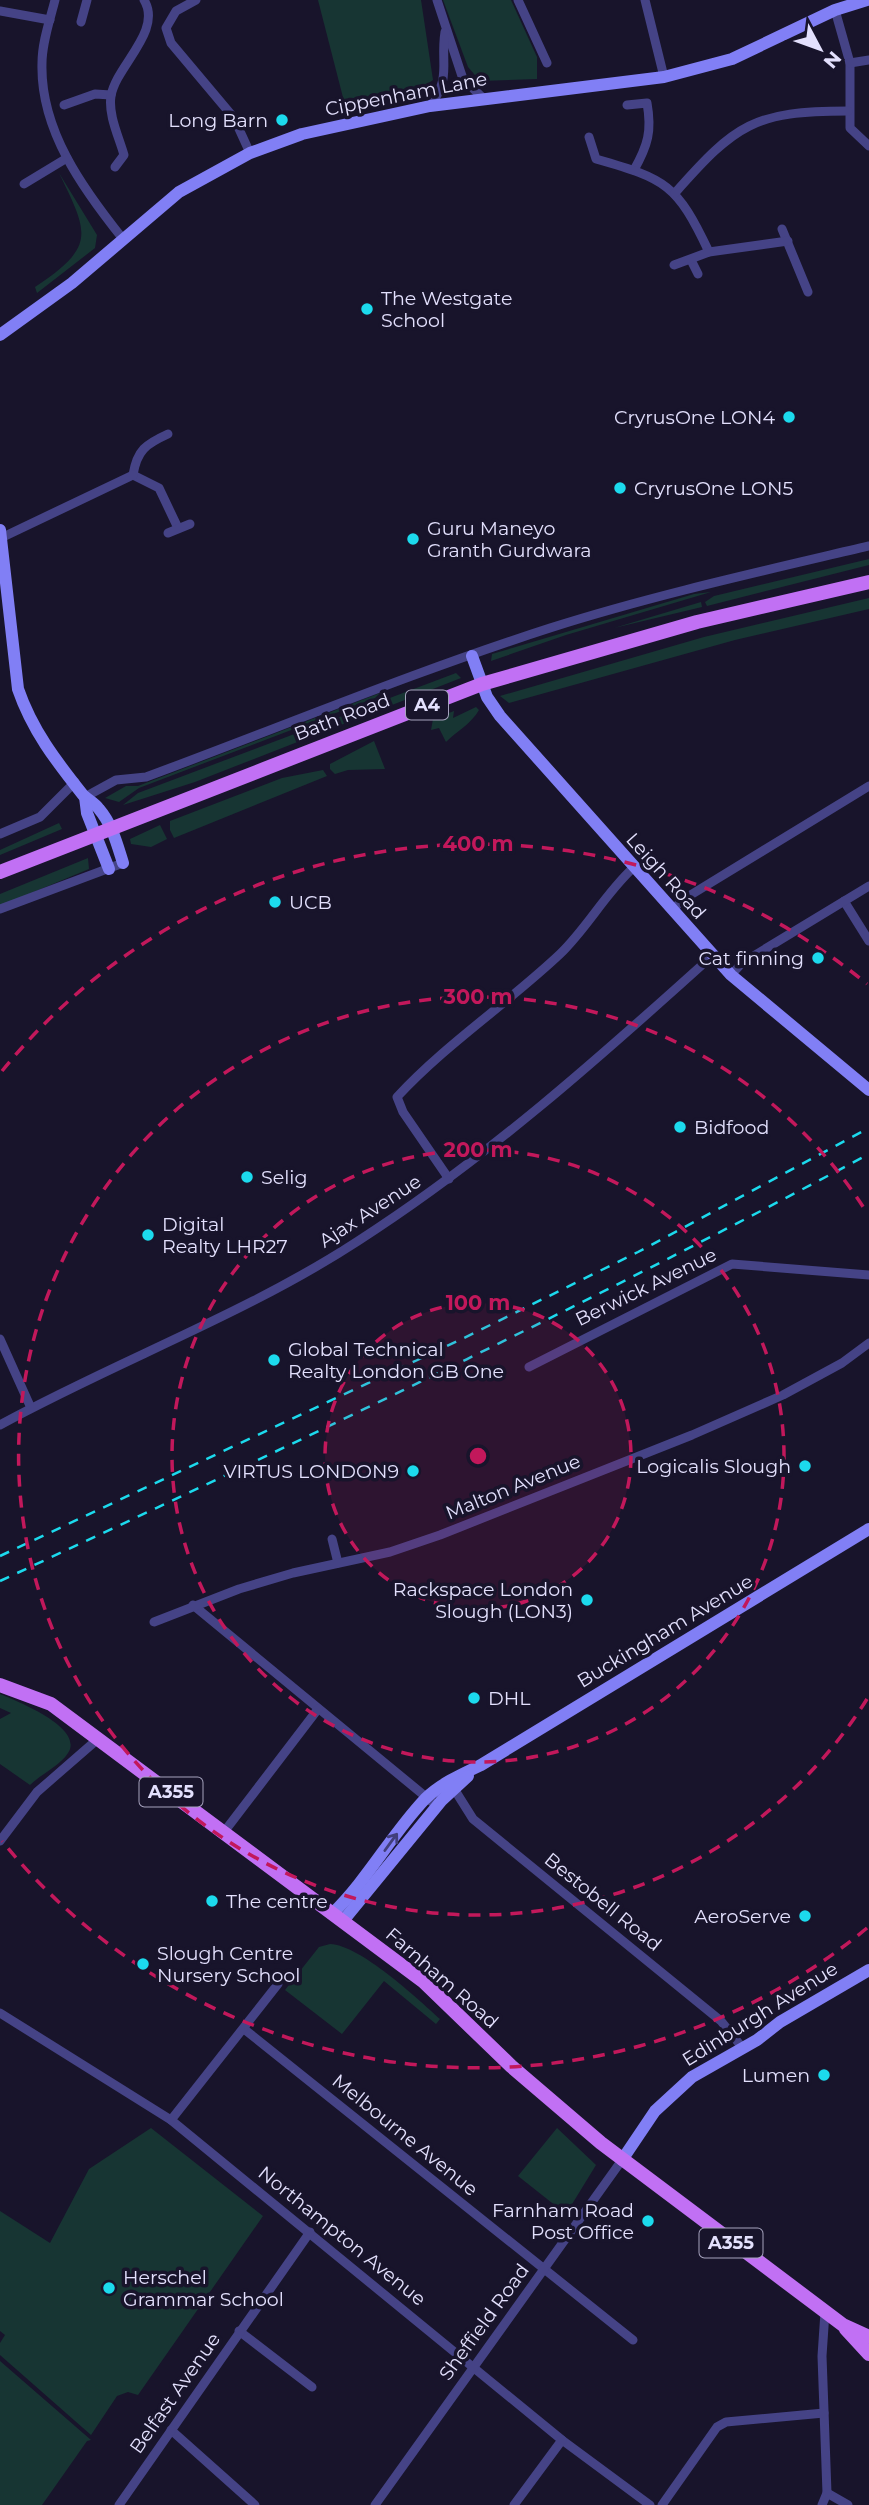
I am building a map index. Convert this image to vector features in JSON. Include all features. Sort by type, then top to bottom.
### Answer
[{"type":"main road","name":"Bath Road","points":[[0,872],[482,684],[697,622],[869,582]]},
{"type":"main road","name":"Farnham Road","points":[[0,1685],[51,1704],[225,1832],[424,1982],[511,2066],[622,2160],[843,2325],[869,2337]]},
{"type":"main road","name":"Farnham Road","points":[[843,2325],[869,2354]]},
{"type":"street","points":[[55,0],[41,61],[49,116],[67,158],[123,240]]},
{"type":"street","points":[[81,22],[87,0]]},
{"type":"street","points":[[115,167],[124,155],[112,112],[111,95],[146,30],[147,5],[144,0]]},
{"type":"street","points":[[196,0],[171,16],[166,28],[171,43],[234,118],[250,153]]},
{"type":"street","points":[[437,0],[463,79],[482,98]]},
{"type":"street","points":[[518,0],[547,63]]},
{"type":"street","points":[[645,0],[664,77]]},
{"type":"street","name":"Cippenham Lane","points":[[0,335],[72,283],[179,192],[250,153],[302,134],[430,106],[664,77],[732,59],[835,10],[867,0]]},
{"type":"street","points":[[835,10],[850,63],[850,128],[869,146]]},
{"type":"street","points":[[0,11],[50,20]]},
{"type":"street","points":[[430,106],[440,93],[444,80],[445,30]]},
{"type":"street","points":[[850,63],[869,60]]},
{"type":"street","points":[[64,105],[95,94],[111,95]]},
{"type":"street","points":[[627,105],[646,103],[651,129],[648,146],[634,170]]},
{"type":"street","points":[[675,193],[723,141],[752,123],[804,111],[848,111]]},
{"type":"street","points":[[589,137],[596,159],[652,175],[675,193],[696,223],[709,252]]},
{"type":"street","points":[[24,184],[67,158]]},
{"type":"street","points":[[782,229],[808,292]]},
{"type":"street","points":[[674,265],[709,252],[788,240]]},
{"type":"street","points":[[691,260],[698,274]]},
{"type":"street","points":[[134,475],[136,455],[149,443],[168,434]]},
{"type":"street","points":[[134,475],[159,488],[178,528]]},
{"type":"street","points":[[109,869],[95,834],[85,797],[34,731],[18,689],[1,534],[134,475]]},
{"type":"street","points":[[167,533],[190,524]]},
{"type":"street","points":[[85,797],[116,780],[146,777],[472,656],[612,610],[869,546]]},
{"type":"street","name":"Leigh Road","points":[[472,656],[487,697],[516,736],[712,956],[731,975],[869,1090]]},
{"type":"street","points":[[0,834],[40,817],[75,782]]},
{"type":"street","points":[[672,910],[684,899],[869,786]]},
{"type":"street","points":[[0,909],[123,863],[111,828],[99,807],[85,797]]},
{"type":"street","points":[[449,1179],[403,1112],[397,1097],[440,1055],[562,953],[609,892],[633,868]]},
{"type":"street","points":[[731,975],[742,963],[869,886]]},
{"type":"street","points":[[844,901],[869,942]]},
{"type":"street","name":"Ajax Avenue","points":[[0,1425],[307,1271],[359,1241],[449,1179],[567,1087],[712,956]]},
{"type":"street","name":"Berwick Avenue","points":[[529,1367],[732,1264],[869,1275]]},
{"type":"street","points":[[0,1339],[31,1408]]},
{"type":"street","name":"Malton Avenue","points":[[154,1622],[192,1605],[293,1573],[390,1552],[440,1535],[692,1435],[783,1395],[842,1363],[869,1343]]},
{"type":"street","name":"Buckingham Avenue","points":[[337,1917],[426,1797],[452,1785],[869,1529]]},
{"type":"street","points":[[332,1539],[338,1563]]},
{"type":"street","points":[[192,1605],[438,1806]]},
{"type":"street","points":[[225,1832],[318,1709]]},
{"type":"street","points":[[0,1841],[37,1792],[99,1738]]},
{"type":"street","name":"Buckingham Avenue","points":[[337,1917],[438,1806],[452,1785]]},
{"type":"street","name":"Bestobell Road","points":[[452,1785],[473,1819],[721,2021],[741,2046]]},
{"type":"street","name":"Edinburgh Avenue","points":[[622,2160],[655,2111],[692,2077],[869,1970]]},
{"type":"street","points":[[171,2120],[278,1984]]},
{"type":"street","name":"Northampton Avenue","points":[[0,2013],[171,2120],[475,2366],[562,2440],[650,2505]]},
{"type":"street","name":"Melbourne Avenue","points":[[244,2029],[633,2340]]},
{"type":"street","name":"Sheffield Road","points":[[375,2505],[622,2160]]},
{"type":"street","name":"Belfast Avenue","points":[[119,2505],[310,2232]]},
{"type":"street","points":[[822,2505],[827,2493],[822,2356],[825,2312]]},
{"type":"street","points":[[239,2331],[312,2386]]},
{"type":"street","points":[[662,2505],[717,2427],[726,2422],[824,2413]]},
{"type":"street","points":[[172,2430],[255,2505]]},
{"type":"street","points":[[514,2505],[562,2440]]},
{"type":"street","points":[[827,2493],[848,2505]]},
{"type":"green space","points":[[318,0],[421,0],[433,80],[420,89],[347,113]]},
{"type":"green space","points":[[443,0],[511,0],[537,57],[537,79],[480,81],[468,67]]},
{"type":"green space","points":[[59,173],[97,235],[95,248],[37,293],[35,287],[69,260],[81,237],[76,210]]},
{"type":"green space","points":[[869,559],[869,565],[707,606],[705,602],[714,596]]},
{"type":"green space","points":[[711,592],[566,635],[491,661],[492,654],[694,594]]},
{"type":"green space","points":[[869,598],[869,609],[735,640],[509,703],[500,696],[704,637]]},
{"type":"green space","points":[[701,602],[702,607],[614,628]]},
{"type":"green space","points":[[456,673],[461,678],[195,782],[123,805],[138,793]]},
{"type":"green space","points":[[380,693],[375,698],[139,788],[119,802],[105,798],[126,786],[138,786]]},
{"type":"green space","points":[[476,707],[479,710],[472,719],[446,742],[439,728],[431,730],[433,719],[454,711],[453,718]]},
{"type":"green space","points":[[374,741],[385,769],[348,770],[335,774],[330,769],[330,764]]},
{"type":"green space","points":[[323,770],[327,776],[174,838],[170,830],[170,821],[282,778]]},
{"type":"green space","points":[[59,823],[62,829],[0,855],[0,850]]},
{"type":"green space","points":[[160,825],[167,839],[151,847],[131,844],[130,839]]},
{"type":"green space","points":[[88,858],[89,869],[0,906],[0,894]]},
{"type":"green space","points":[[0,1694],[47,1717],[67,1734],[71,1744],[65,1758],[30,1785],[0,1764],[0,1719],[11,1713],[0,1708]]},
{"type":"green space","points":[[330,1944],[357,1953],[372,1963],[440,2019],[436,2024],[384,1981],[342,2034],[285,1990],[319,1947]]},
{"type":"green space","name":"Herschel Grammar School","points":[[151,2128],[263,2216],[138,2395],[128,2392],[117,2396],[91,2435],[0,2355],[0,2343],[5,2335],[0,2331],[0,2211],[50,2243],[89,2169]]},
{"type":"green space","points":[[557,2128],[596,2165],[566,2214],[518,2176]]},
{"type":"green space","points":[[0,2361],[91,2440],[87,2441],[42,2505],[0,2505]]},
{"type":"railway","points":[[0,1556],[464,1338],[638,1252],[869,1128]]},
{"type":"railway","points":[[0,1581],[438,1374],[869,1154]]},
{"type":"place","name":"Long Barn","points":[[282,120]]},
{"type":"place","name":"The Westgate School","points":[[367,309]]},
{"type":"place","name":"CryrusOne LON4","points":[[789,417]]},
{"type":"place","name":"CryrusOne LON5","points":[[620,488]]},
{"type":"place","name":"Guru Maneyo Granth Gurdwara","points":[[413,539]]},
{"type":"place","name":"UCB","points":[[275,902]]},
{"type":"place","name":"Cat finning","points":[[818,958]]},
{"type":"place","name":"Bidfood","points":[[680,1127]]},
{"type":"place","name":"Selig","points":[[247,1177]]},
{"type":"place","name":"Digital Realty LHR27","points":[[148,1235]]},
{"type":"place","name":"Global Technical Realty London GB One","points":[[274,1360]]},
{"type":"place","name":"Logicalis Slough","points":[[805,1466]]},
{"type":"place","name":"VIRTUS LONDON9","points":[[413,1471]]},
{"type":"place","name":"Rackspace London Slough (LON3)","points":[[587,1600]]},
{"type":"place","name":"DHL","points":[[474,1698]]},
{"type":"place","name":"The centre","points":[[212,1901]]},
{"type":"place","name":"AeroServe","points":[[805,1916]]},
{"type":"place","name":"Slough Centre Nursery School","points":[[143,1964]]},
{"type":"place","name":"Lumen","points":[[824,2075]]},
{"type":"place","name":"Farnham Road Post Office","points":[[648,2221]]},
{"type":"place","name":"Herschel Grammar School","points":[[109,2288]]}]
